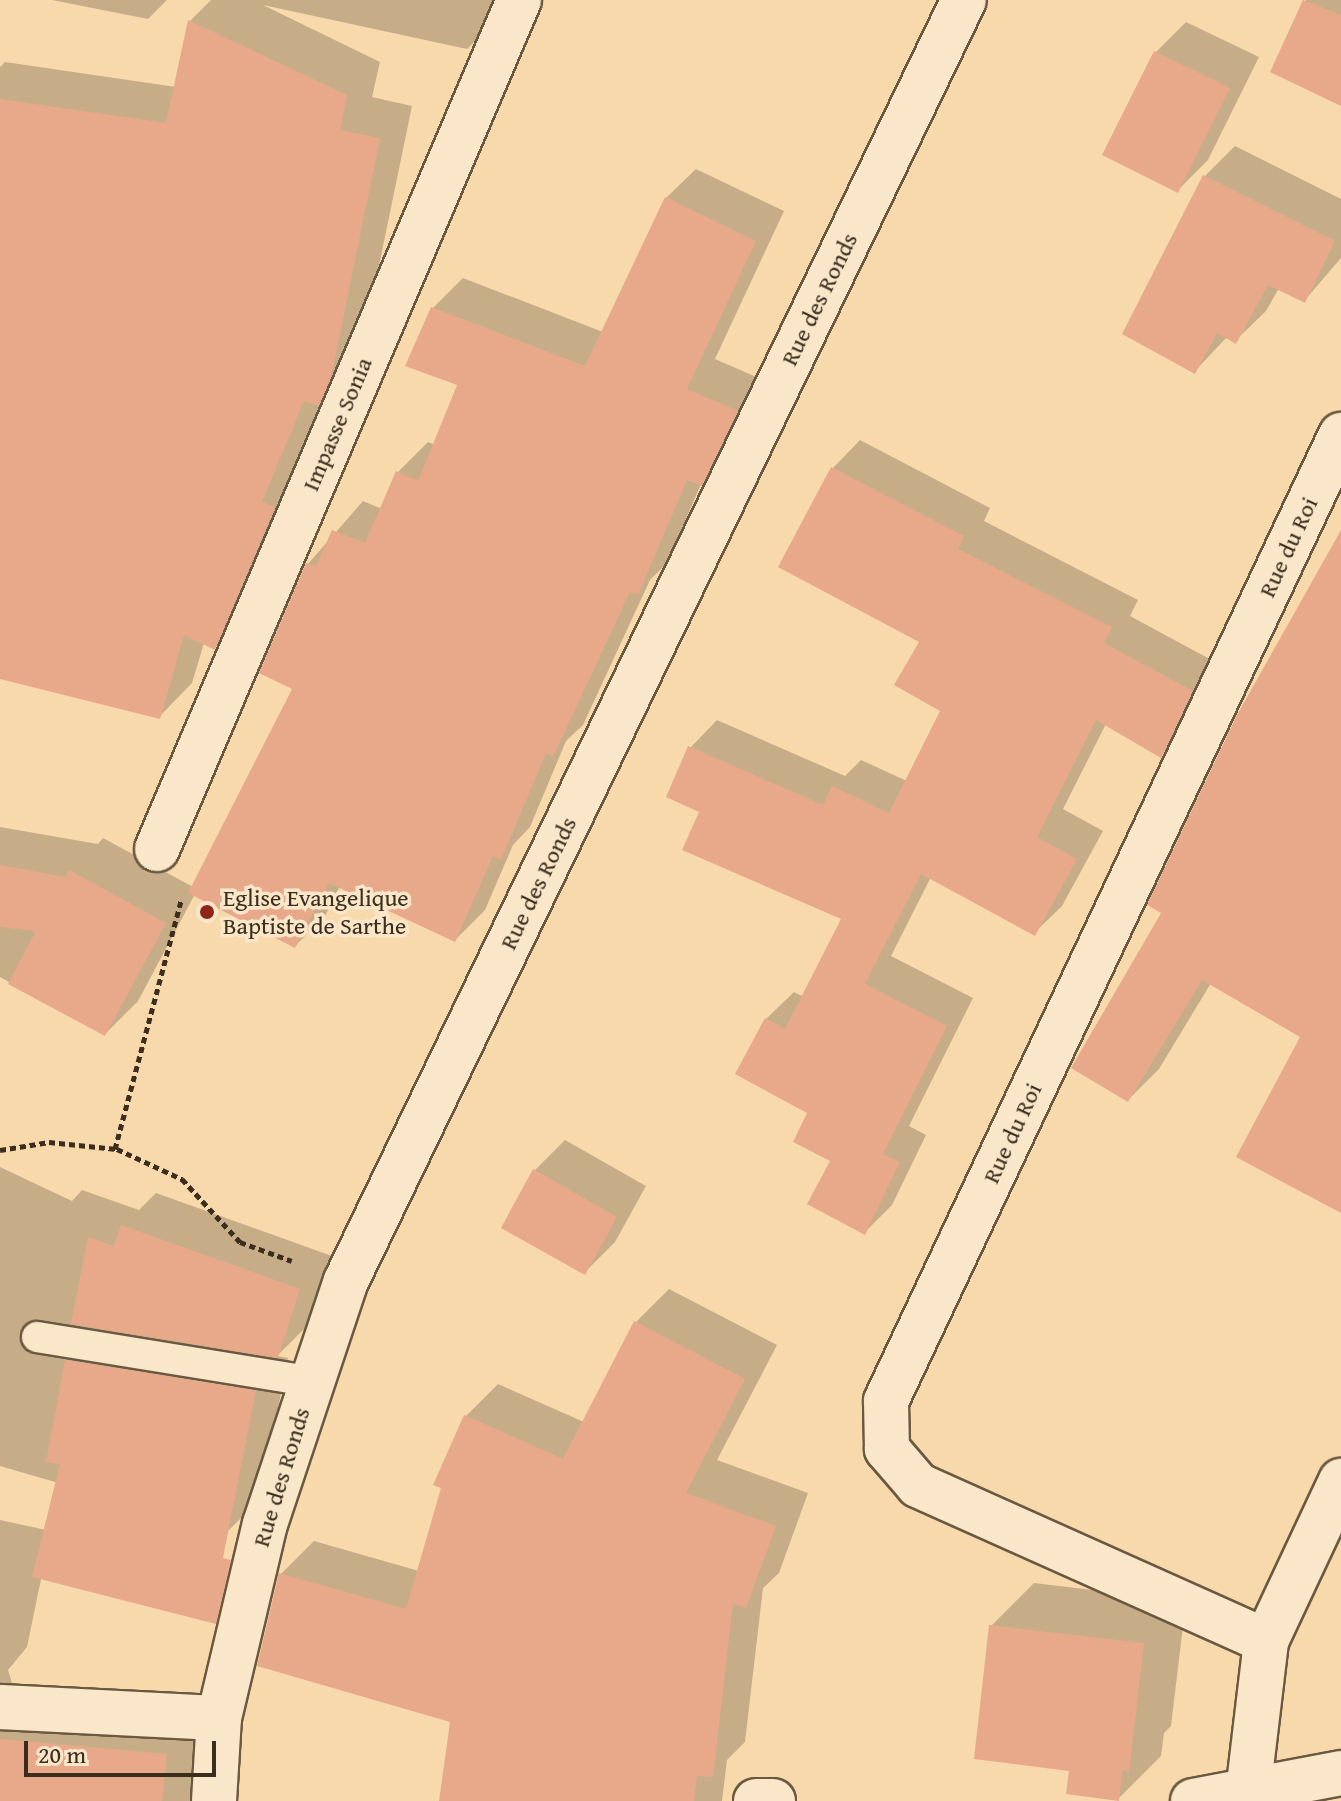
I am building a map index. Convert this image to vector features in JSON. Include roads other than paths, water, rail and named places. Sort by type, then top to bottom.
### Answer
[{"type":"street","name":"Impasse Sonia","points":[[157,849],[519,0]]},
{"type":"street","name":"Rue des Ronds","points":[[214,1801],[219,1718],[265,1524],[310,1381],[346,1281],[964,0]]},
{"type":"street","name":"Rue du Roi","points":[[1266,1641],[918,1485],[887,1449],[886,1401],[1341,435]]},
{"type":"street","points":[[1246,1796],[1266,1641],[1341,1481]]},
{"type":"street","points":[[0,1707],[219,1718]]},
{"type":"street","points":[[1193,1801],[1246,1796],[1341,1773]]},
{"type":"street","points":[[756,1801],[773,1801]]},
{"type":"lane","points":[[37,1337],[310,1381]]},
{"type":"place","name":"Eglise Evangelique Baptiste de Sarthe","points":[[207,912]]}]
